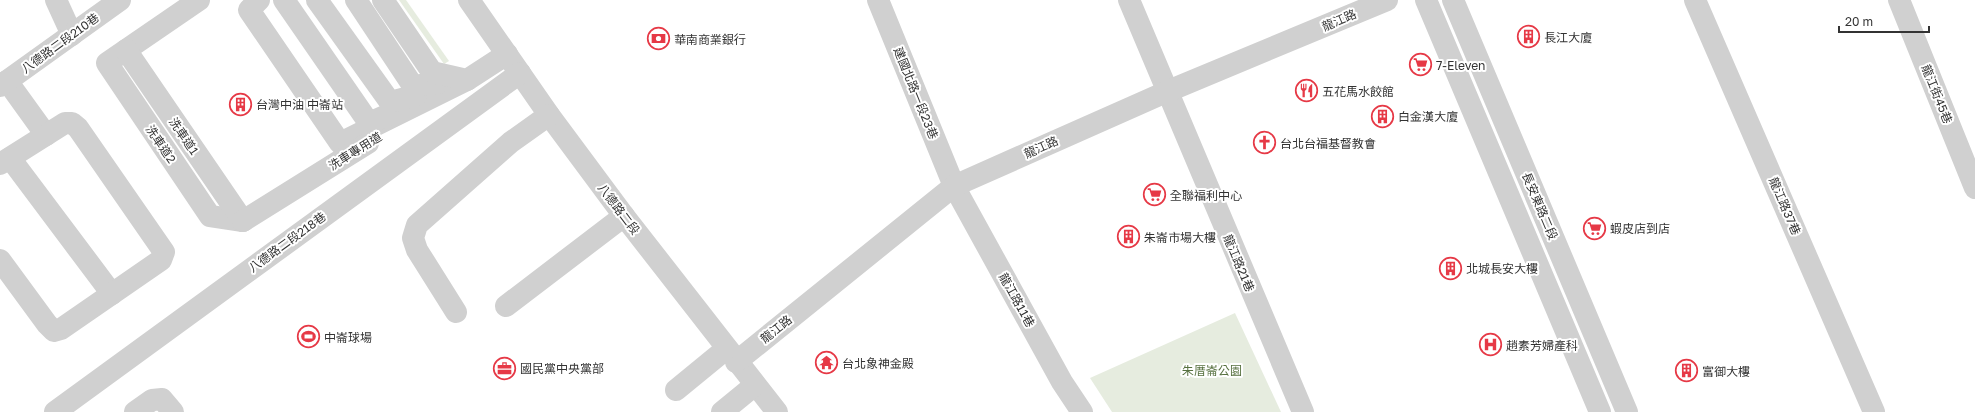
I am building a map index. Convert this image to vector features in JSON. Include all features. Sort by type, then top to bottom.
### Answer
[{"type":"street","points":[[56,0],[72,35]]},
{"type":"street","name":"八德路二段210巷","points":[[4,83],[120,0]]},
{"type":"street","name":"洗車道1","points":[[199,0],[126,50],[243,221]]},
{"type":"street","points":[[259,0],[249,10],[340,143],[467,80],[507,54]]},
{"type":"street","points":[[284,0],[369,123],[467,80]]},
{"type":"street","points":[[317,0],[390,102],[467,80]]},
{"type":"street","points":[[356,0],[413,86],[467,80]]},
{"type":"street","points":[[383,0],[432,72],[467,80]]},
{"type":"street","name":"八德路二段","points":[[469,0],[549,115],[624,216],[754,385],[777,412]]},
{"type":"street","name":"建國北路一段23巷","points":[[878,0],[954,186]]},
{"type":"street","name":"龍江路21巷","points":[[1129,0],[1166,92],[1303,412]]},
{"type":"street","name":"龍江路","points":[[676,390],[731,355],[954,186],[1166,92],[1387,0]]},
{"type":"street","name":"長安東路二段","points":[[1426,0],[1600,412]]},
{"type":"street","name":"長安東路二段","points":[[1453,0],[1627,412]]},
{"type":"street","name":"龍江路37巷","points":[[1695,0],[1874,412]]},
{"type":"street","name":"龍江街45巷","points":[[1899,0],[1975,187]]},
{"type":"street","name":"八德路二段218巷","points":[[55,412],[520,73]]},
{"type":"street","name":"洗車專用道","points":[[243,221],[467,80]]},
{"type":"street","points":[[4,83],[46,135]]},
{"type":"street","points":[[456,312],[417,250],[413,238],[418,224],[511,142],[549,115]]},
{"type":"street","points":[[0,260],[46,324],[54,331],[61,330],[162,260],[164,252],[78,128],[72,123],[65,123],[5,161],[112,294]]},
{"type":"street","name":"龍江路11巷","points":[[954,186],[1062,382],[1082,412]]},
{"type":"street","points":[[506,306],[624,216]]},
{"type":"street","points":[[722,412],[754,385]]},
{"type":"street","points":[[135,412],[152,400],[162,399],[173,412]]},
{"type":"green space","points":[[399,0],[406,0],[449,61],[444,64]]},
{"type":"green space","name":"朱厝崙公園","points":[[1235,313],[1281,412],[1112,412],[1090,378]]},
{"type":"place","name":"長江大廈","points":[[1529,37]]},
{"type":"place","name":"華南商業銀行","points":[[659,39]]},
{"type":"place","name":"7-Eleven","points":[[1421,65]]},
{"type":"place","name":"五花馬水餃館","points":[[1307,91]]},
{"type":"place","name":"台灣中油 中崙站","points":[[240,104]]},
{"type":"place","name":"白金漢大廈","points":[[1383,116]]},
{"type":"place","name":"台北台福基督教會","points":[[1264,143]]},
{"type":"place","name":"全聯福利中心","points":[[1154,195]]},
{"type":"place","name":"蝦皮店到店","points":[[1594,228]]},
{"type":"place","name":"朱崙市場大樓","points":[[1128,237]]},
{"type":"place","name":"北城長安大樓","points":[[1451,268]]},
{"type":"place","name":"中崙球場","points":[[309,337]]},
{"type":"place","name":"趙素芳婦產科","points":[[1491,345]]},
{"type":"place","name":"台北象神金殿","points":[[826,363]]},
{"type":"place","name":"國民黨中央黨部","points":[[505,368]]},
{"type":"place","name":"富御大樓","points":[[1687,371]]}]
